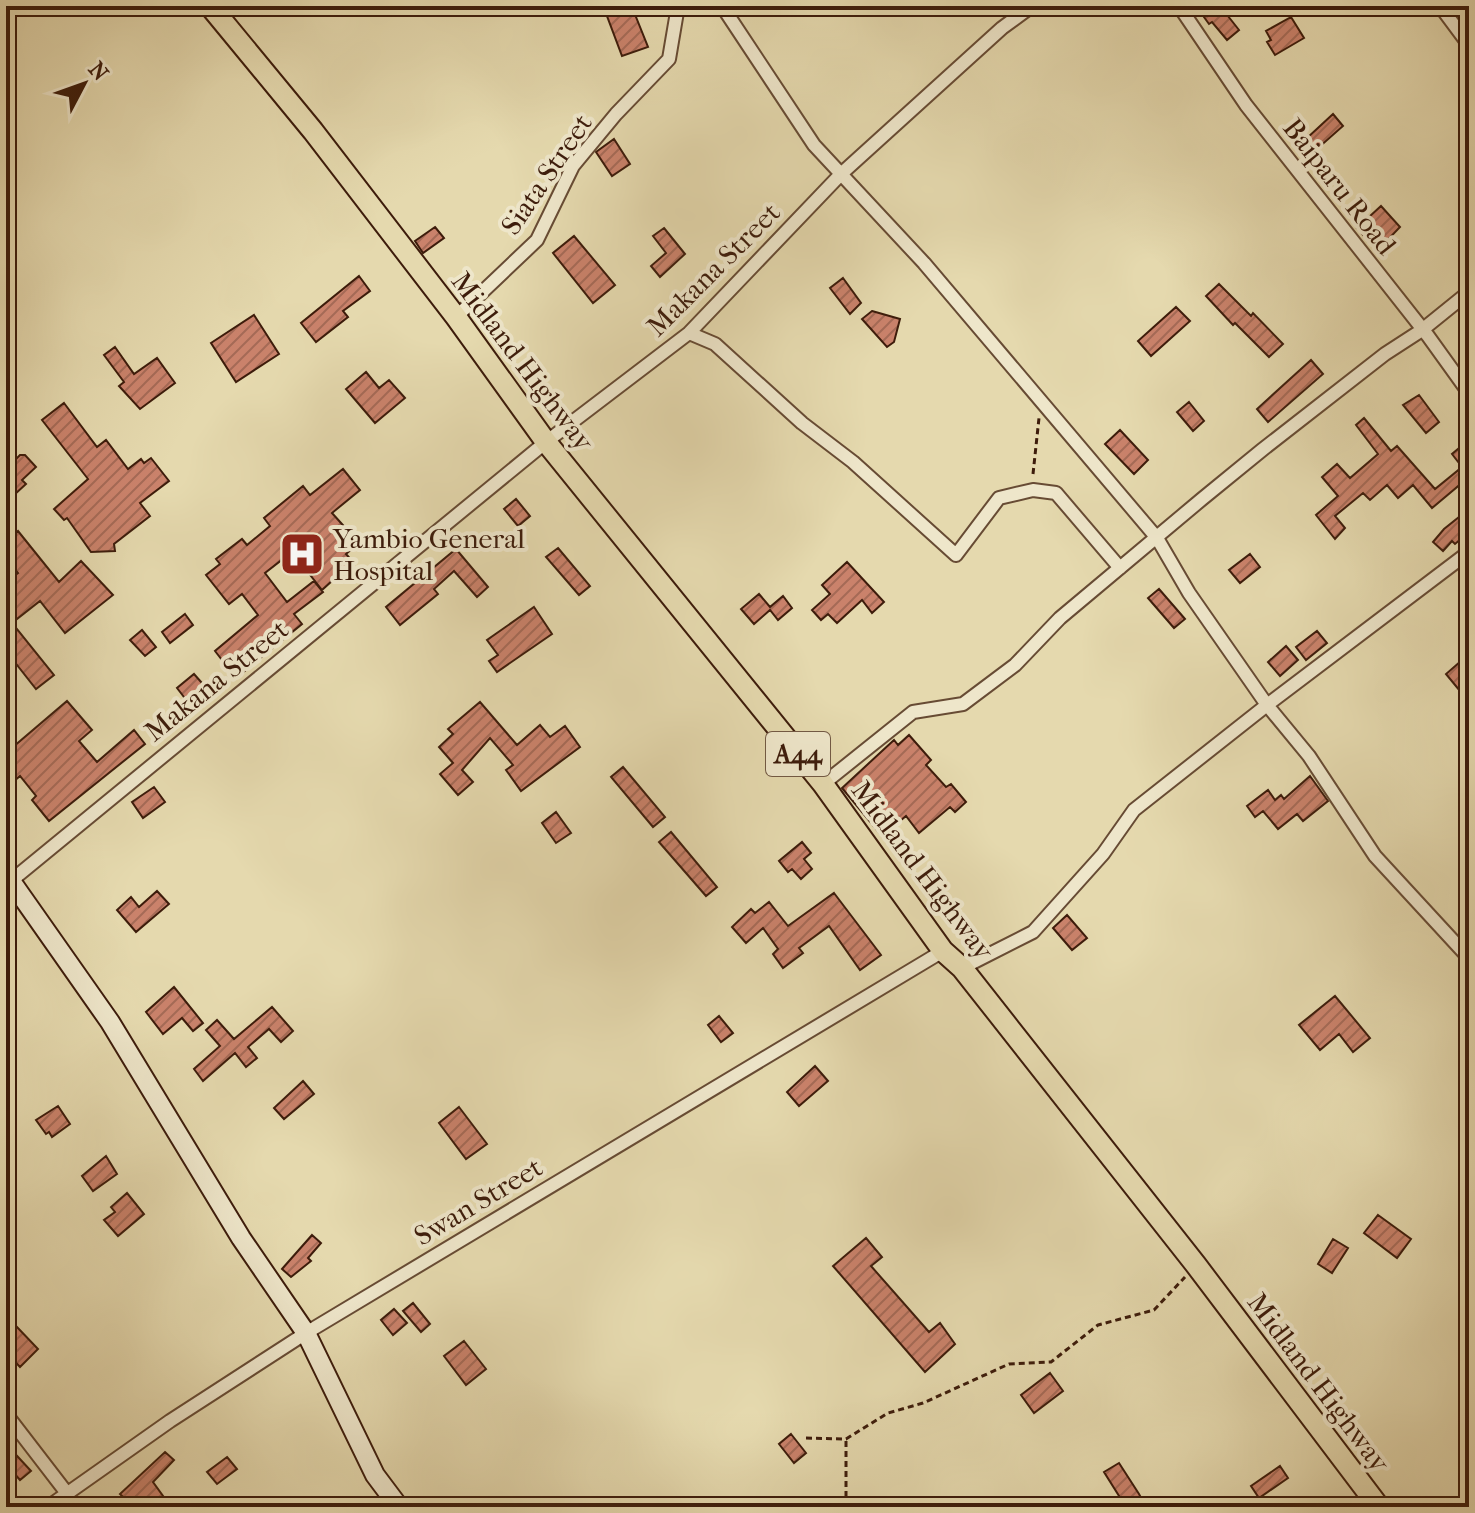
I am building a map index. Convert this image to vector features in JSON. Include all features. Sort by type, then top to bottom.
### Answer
[{"type":"main road","name":"Midland Highway","points":[[210,6],[313,131],[456,317],[546,442],[823,784],[943,951],[962,968],[1196,1265],[1379,1507]]},
{"type":"street","name":"Siata Street","points":[[456,317],[537,240],[573,166],[616,114],[669,59],[678,6]]},
{"type":"street","points":[[722,6],[814,145],[924,263],[1157,538],[1189,593],[1267,705],[1309,756],[1375,856],[1469,958]]},
{"type":"street","name":"Makana Street","points":[[8,880],[546,442],[689,333],[841,174],[1002,28],[1032,6]]},
{"type":"street","name":"Baiparu Road","points":[[1179,6],[1246,105],[1469,393]]},
{"type":"street","points":[[1440,6],[1469,45]]},
{"type":"street","points":[[823,784],[913,712],[963,704],[1015,665],[1060,618],[1262,450],[1469,292]]},
{"type":"street","points":[[689,333],[715,344],[956,555],[999,498],[1033,490],[1056,493],[1120,568]]},
{"type":"street","points":[[962,968],[1033,932],[1103,854],[1134,810],[1469,552]]},
{"type":"street","points":[[8,880],[110,1022],[241,1238],[306,1333],[375,1475],[399,1507]]},
{"type":"street","name":"Swan Street","points":[[48,1507],[306,1333],[943,951]]},
{"type":"street","points":[[6,1414],[66,1492]]},
{"type":"street","points":[[1459,1507],[1469,1498]]},
{"type":"path","points":[[1033,490],[1037,429],[1043,403]]},
{"type":"path","points":[[806,1438],[846,1439],[888,1413],[923,1403],[1009,1364],[1051,1362],[1098,1325],[1154,1310],[1196,1265]]},
{"type":"path","points":[[846,1439],[846,1507]]},
{"type":"building","points":[[1196,6],[1220,6],[1239,30],[1227,40],[1212,22],[1209,24]]},
{"type":"building","points":[[632,7],[648,47],[622,56],[607,16]]},
{"type":"building","points":[[1291,17],[1304,38],[1275,55],[1267,42],[1271,40],[1266,31]]},
{"type":"building","points":[[1333,114],[1343,126],[1317,149],[1306,139]]},
{"type":"building","points":[[614,139],[630,164],[612,176],[596,152]]},
{"type":"building","points":[[1381,206],[1400,227],[1377,251],[1357,228]]},
{"type":"building","points":[[435,227],[444,238],[423,253],[415,241]]},
{"type":"building","points":[[664,228],[685,254],[660,277],[651,266],[666,253],[653,236]]},
{"type":"building","points":[[574,236],[615,285],[593,303],[553,253]]},
{"type":"building","points":[[359,276],[370,291],[343,311],[348,317],[316,342],[301,323]]},
{"type":"building","points":[[843,278],[861,303],[850,314],[830,288]]},
{"type":"building","points":[[1219,284],[1283,344],[1269,357],[1206,296]]},
{"type":"building","points":[[1176,307],[1190,321],[1151,356],[1138,341]]},
{"type":"building","points":[[872,311],[900,319],[894,342],[887,347],[862,319]]},
{"type":"building","points":[[254,315],[279,354],[236,382],[211,343]]},
{"type":"building","points":[[115,347],[134,374],[157,358],[175,383],[140,409],[119,386],[124,382],[104,355]]},
{"type":"building","points":[[1311,360],[1323,374],[1268,422],[1257,409]]},
{"type":"building","points":[[366,372],[379,388],[389,380],[405,398],[375,423],[346,389]]},
{"type":"building","points":[[1419,395],[1439,422],[1426,433],[1403,405]]},
{"type":"building","points":[[1189,402],[1204,421],[1193,431],[1177,412]]},
{"type":"building","points":[[64,403],[97,447],[106,440],[128,469],[141,459],[144,463],[151,458],[169,481],[140,503],[150,516],[114,544],[115,551],[91,552],[67,518],[64,520],[54,509],[88,479],[42,420]]},
{"type":"building","points":[[1364,418],[1391,451],[1397,446],[1435,489],[1462,467],[1452,454],[1464,444],[1469,451],[1469,477],[1432,508],[1413,485],[1398,498],[1387,485],[1370,500],[1363,493],[1335,516],[1345,528],[1335,539],[1316,515],[1338,496],[1322,477],[1337,464],[1350,478],[1378,454],[1356,425]]},
{"type":"building","points":[[1120,430],[1148,460],[1134,474],[1105,444]]},
{"type":"building","points":[[20,455],[25,455],[36,467],[22,480],[26,484],[14,495],[6,485],[6,472]]},
{"type":"building","points":[[343,469],[360,490],[332,513],[359,543],[346,554],[353,562],[322,590],[292,552],[265,573],[287,602],[314,581],[323,592],[294,614],[302,624],[236,678],[215,651],[258,615],[242,594],[229,604],[206,575],[220,564],[216,559],[242,539],[247,545],[270,526],[264,518],[303,486],[310,495]]},
{"type":"building","points":[[516,499],[530,516],[518,526],[504,509]]},
{"type":"building","points":[[1469,509],[1469,532],[1455,544],[1452,541],[1443,551],[1433,542]]},
{"type":"building","points":[[18,531],[59,582],[81,561],[113,595],[65,633],[40,601],[12,623],[54,675],[36,689],[6,651],[6,582],[18,573],[6,558],[6,541]]},
{"type":"building","points":[[558,548],[590,586],[579,595],[546,557]]},
{"type":"building","points":[[456,549],[488,587],[477,597],[454,571],[434,589],[438,594],[400,625],[386,607]]},
{"type":"building","points":[[1250,554],[1260,567],[1240,583],[1229,570]]},
{"type":"building","points":[[847,562],[884,602],[872,613],[862,600],[837,623],[828,614],[821,620],[812,610],[830,594],[822,585]]},
{"type":"building","points":[[1159,589],[1185,619],[1174,628],[1148,598]]},
{"type":"building","points":[[759,594],[770,607],[783,596],[792,608],[778,620],[770,610],[754,624],[741,609]]},
{"type":"building","points":[[534,607],[552,634],[497,672],[489,661],[498,655],[487,640]]},
{"type":"building","points":[[185,614],[193,625],[170,643],[162,632]]},
{"type":"building","points":[[142,630],[156,647],[145,656],[130,640]]},
{"type":"building","points":[[1317,631],[1327,643],[1306,660],[1296,647]]},
{"type":"building","points":[[1286,646],[1298,660],[1280,676],[1268,662]]},
{"type":"building","points":[[1469,654],[1469,702],[1446,674]]},
{"type":"building","points":[[194,674],[209,691],[191,706],[177,688]]},
{"type":"building","points":[[67,701],[92,730],[79,741],[97,762],[134,730],[145,744],[49,821],[32,800],[36,796],[20,776],[6,788],[6,753]]},
{"type":"building","points":[[480,702],[517,745],[540,725],[550,737],[565,726],[580,747],[521,791],[506,770],[513,765],[490,738],[462,770],[473,782],[458,795],[440,774],[453,763],[439,747],[453,734],[448,729]]},
{"type":"building","points":[[909,735],[931,760],[926,765],[946,787],[951,784],[966,802],[955,812],[950,807],[919,833],[906,816],[882,836],[842,788],[894,740],[898,745]]},
{"type":"building","points":[[623,767],[665,817],[653,827],[611,777]]},
{"type":"building","points":[[1310,776],[1328,801],[1303,821],[1297,814],[1278,829],[1263,811],[1255,817],[1247,806],[1268,790],[1275,800],[1281,795],[1284,799]]},
{"type":"building","points":[[154,787],[165,802],[143,818],[132,802]]},
{"type":"building","points":[[556,812],[571,833],[556,843],[542,823]]},
{"type":"building","points":[[671,832],[717,887],[706,896],[659,842]]},
{"type":"building","points":[[802,842],[811,853],[804,859],[812,869],[801,879],[792,869],[788,872],[779,861]]},
{"type":"building","points":[[157,891],[169,904],[136,932],[117,910],[131,897],[139,907]]},
{"type":"building","points":[[834,893],[881,955],[860,970],[829,926],[799,948],[803,953],[783,968],[773,954],[778,949],[763,928],[746,943],[732,927],[751,909],[755,913],[769,902],[788,926]]},
{"type":"building","points":[[1067,915],[1087,938],[1072,950],[1053,928]]},
{"type":"building","points":[[174,987],[203,1023],[193,1031],[182,1018],[163,1034],[146,1012]]},
{"type":"building","points":[[1335,996],[1370,1038],[1353,1052],[1339,1034],[1320,1050],[1299,1025]]},
{"type":"building","points":[[272,1007],[293,1031],[281,1042],[269,1029],[248,1047],[257,1058],[246,1067],[235,1053],[203,1081],[194,1069],[220,1046],[206,1030],[217,1020],[234,1039]]},
{"type":"building","points":[[719,1016],[733,1033],[721,1042],[708,1025]]},
{"type":"building","points":[[815,1066],[828,1081],[799,1106],[787,1092]]},
{"type":"building","points":[[303,1081],[314,1094],[284,1119],[274,1108]]},
{"type":"building","points":[[58,1106],[70,1124],[52,1137],[36,1120]]},
{"type":"building","points":[[459,1107],[487,1144],[466,1159],[439,1123]]},
{"type":"building","points":[[106,1156],[117,1174],[93,1191],[82,1176]]},
{"type":"building","points":[[127,1193],[144,1214],[118,1236],[104,1220],[115,1212],[111,1207]]},
{"type":"building","points":[[1378,1215],[1411,1239],[1397,1258],[1364,1233]]},
{"type":"building","points":[[312,1235],[321,1243],[308,1258],[311,1261],[291,1277],[282,1269]]},
{"type":"building","points":[[866,1238],[882,1257],[871,1266],[929,1332],[940,1323],[955,1344],[925,1372],[833,1266]]},
{"type":"building","points":[[1333,1239],[1348,1248],[1332,1273],[1318,1264]]},
{"type":"building","points":[[413,1303],[430,1324],[421,1332],[403,1311]]},
{"type":"building","points":[[394,1309],[407,1323],[393,1335],[381,1320]]},
{"type":"building","points":[[16,1326],[38,1349],[20,1367],[6,1352],[6,1336]]},
{"type":"building","points":[[464,1341],[486,1369],[466,1385],[444,1356]]},
{"type":"building","points":[[1050,1373],[1063,1391],[1034,1413],[1021,1395]]},
{"type":"building","points":[[791,1434],[806,1453],[794,1463],[779,1444]]},
{"type":"building","points":[[6,1444],[31,1471],[20,1480],[6,1464]]},
{"type":"building","points":[[165,1452],[174,1460],[153,1482],[171,1507],[133,1507],[120,1494]]},
{"type":"building","points":[[227,1457],[237,1469],[217,1484],[207,1472]]},
{"type":"building","points":[[1119,1463],[1146,1507],[1126,1507],[1104,1472]]},
{"type":"building","points":[[1280,1466],[1288,1478],[1259,1498],[1251,1486]]},
{"type":"place","name":"Yambio General Hospital","points":[[302,554]]}]
